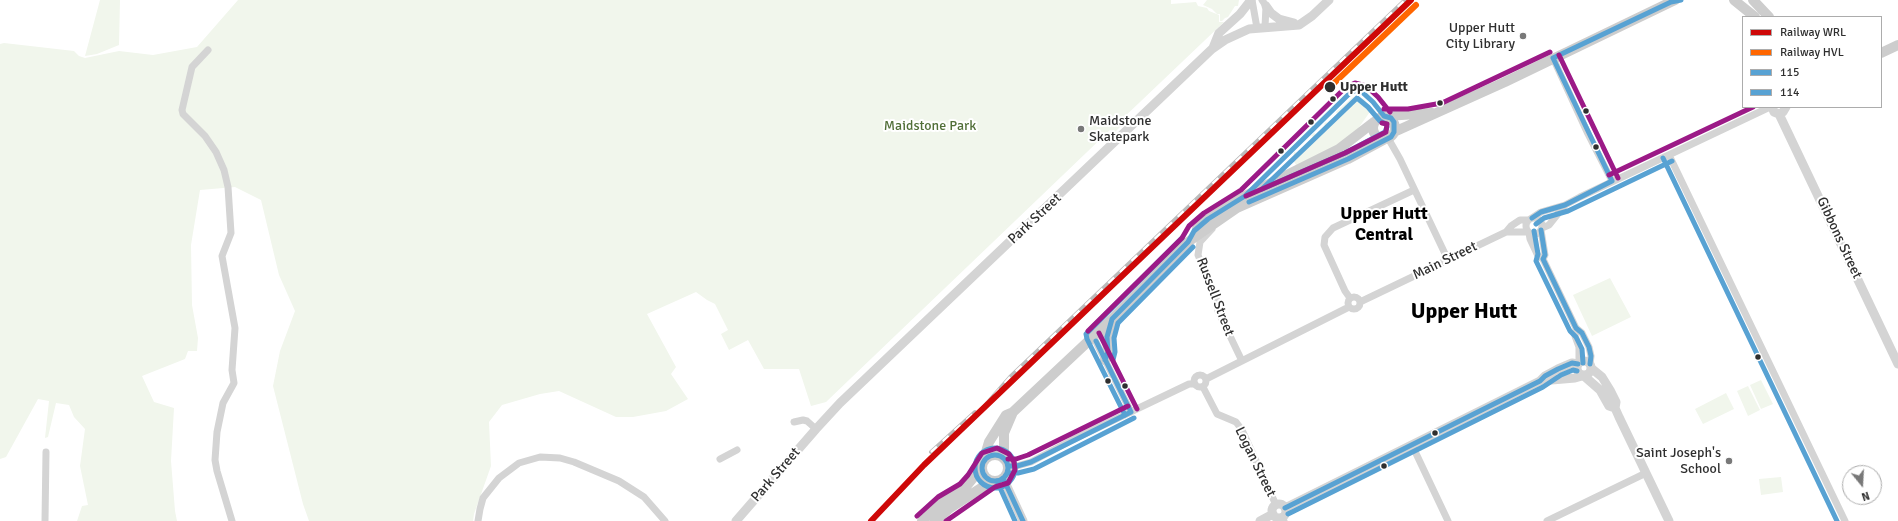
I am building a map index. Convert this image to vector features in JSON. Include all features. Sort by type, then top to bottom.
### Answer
[{"type":"main road","points":[[1734,0],[1754,16]]},
{"type":"main road","points":[[1753,0],[1768,16]]},
{"type":"main road","points":[[934,521],[950,508],[992,481],[1003,478],[1007,473],[1004,433],[1013,412],[1112,319],[1188,242],[1223,217],[1256,199],[1348,159],[1389,136],[1676,1]]},
{"type":"main road","points":[[1882,53],[1898,45]]},
{"type":"main road","points":[[1188,242],[1194,231],[1224,208],[1339,149],[1378,118],[1386,116],[1409,116],[1444,110]]},
{"type":"main road","points":[[1374,122],[1372,126],[1375,134],[1381,139],[1389,136],[1394,122],[1386,116]]},
{"type":"main road","points":[[1105,360],[1108,352],[1107,337],[1112,319]]},
{"type":"main road","points":[[992,481],[984,474],[983,465],[989,442],[1006,414],[1013,412]]},
{"type":"main road","points":[[922,521],[942,502],[964,489],[993,455],[1006,463]]},
{"type":"street","points":[[1251,0],[1261,27]]},
{"type":"street","points":[[1212,49],[1219,33],[1240,14],[1251,0]]},
{"type":"street","points":[[1264,3],[1271,13],[1279,19],[1299,25],[1312,16],[1329,0]]},
{"type":"street","points":[[1261,27],[1264,3]]},
{"type":"street","name":"Park Street","points":[[736,521],[816,429],[1212,49],[1249,29],[1299,25]]},
{"type":"street","points":[[208,50],[192,67],[182,110],[183,114],[209,142],[220,159],[226,177],[231,233],[222,256],[235,328],[232,370],[234,383],[223,403],[217,432],[215,460],[232,521]]},
{"type":"street","points":[[1553,58],[1588,134],[1612,181]]},
{"type":"street","points":[[1506,232],[1528,232],[1534,234],[1549,225],[1565,205],[1612,181],[1773,109],[1783,112],[1785,108]]},
{"type":"street","name":"Gibbons Street","points":[[1773,109],[1898,364]]},
{"type":"street","points":[[1389,136],[1448,260]]},
{"type":"street","points":[[1669,155],[1845,521]]},
{"type":"street","points":[[1350,298],[1345,291],[1324,246],[1325,237],[1333,228],[1414,190]]},
{"type":"street","name":"Main Street","points":[[1360,302],[1506,232],[1511,226],[1520,220],[1530,219],[1541,212],[1565,205]]},
{"type":"street","name":"Russell Street","points":[[1223,217],[1200,242],[1198,255],[1217,301],[1218,311],[1242,361]]},
{"type":"street","points":[[1540,381],[1583,376],[1590,373],[1591,366],[1589,347],[1582,333],[1576,328],[1543,259],[1538,256],[1530,239],[1526,225],[1530,219],[1539,220],[1545,255],[1543,259]]},
{"type":"street","points":[[1206,379],[1349,307],[1356,309],[1360,302],[1355,297],[1350,298]]},
{"type":"street","points":[[1349,307],[1348,302],[1350,298]]},
{"type":"street","points":[[1576,328],[1575,336],[1579,347],[1577,371],[1600,390],[1609,406],[1615,408]]},
{"type":"street","points":[[1093,336],[1131,412]]},
{"type":"street","points":[[1273,514],[1273,508],[1280,507],[1412,445],[1540,381],[1545,376],[1572,363],[1585,361],[1606,383],[1616,402],[1615,408],[1669,521]]},
{"type":"street","points":[[1195,384],[1195,379],[1198,376],[1203,376],[1206,379]]},
{"type":"street","points":[[1006,463],[1017,466],[1031,462],[1189,384],[1195,384],[1198,387],[1203,387],[1206,383],[1206,379]]},
{"type":"street","name":"Logan Street","points":[[1203,387],[1217,414],[1236,422],[1242,430],[1280,507]]},
{"type":"street","points":[[794,422],[803,420],[807,421],[816,429]]},
{"type":"street","points":[[1412,445],[1448,521]]},
{"type":"street","points":[[720,459],[737,450]]},
{"type":"street","points":[[45,521],[47,471],[46,452]]},
{"type":"street","points":[[478,521],[483,498],[499,478],[519,463],[540,456],[560,458],[574,462],[619,481],[644,497],[665,521]]},
{"type":"street","points":[[1547,521],[1646,473]]},
{"type":"street","points":[[1003,478],[1023,521]]},
{"type":"street","points":[[1273,514],[1276,517],[1283,519],[1285,514],[1280,507]]},
{"type":"street","points":[[1260,521],[1273,514]]},
{"type":"green space","points":[[100,0],[120,0],[119,45],[97,54],[85,56]]},
{"type":"green space","name":"Maidstone Park","points":[[238,0],[1171,0],[1171,4],[1196,2],[1198,6],[1207,8],[1209,11],[1219,15],[1219,22],[1224,22],[1119,122],[1121,126],[1115,132],[1110,130],[826,402],[811,406],[799,369],[764,369],[748,340],[729,350],[721,334],[728,330],[715,304],[696,292],[647,314],[676,367],[671,374],[688,399],[666,411],[633,417],[616,417],[559,391],[540,394],[502,405],[489,422],[491,466],[474,514],[473,521],[309,521],[303,504],[273,386],[280,351],[295,311],[279,275],[261,200],[235,187],[200,190],[191,245],[192,305],[198,338],[197,351],[188,351],[185,359],[142,376],[154,402],[174,408],[171,461],[177,521],[77,521],[82,506],[88,505],[80,466],[85,429],[74,417],[69,405],[56,403],[48,437],[45,438],[49,401],[38,399],[6,457],[0,459],[0,44],[4,43],[74,51],[79,56],[85,58],[119,51],[153,55],[197,47]]},
{"type":"green space","points":[[1207,0],[1239,0],[1238,6],[1235,6],[1228,17],[1220,21],[1220,14],[1217,14],[1212,9],[1203,5]]},
{"type":"green space","points":[[1357,96],[1364,99],[1372,109],[1357,130],[1335,147],[1296,165],[1293,160],[1294,152],[1301,154],[1317,138],[1311,136],[1314,133],[1316,134],[1326,122],[1327,123],[1337,114],[1336,112],[1353,97]]},
{"type":"green space","points":[[1610,278],[1631,317],[1592,336],[1573,295]]},
{"type":"green space","points":[[1761,380],[1773,404],[1761,409],[1750,385]]},
{"type":"green space","points":[[1748,386],[1760,410],[1748,416],[1737,391]]},
{"type":"green space","points":[[1726,393],[1734,409],[1703,424],[1695,409]]},
{"type":"green space","points":[[1781,477],[1783,492],[1761,495],[1759,479]]},
{"type":"railway","points":[[973,419],[1010,377],[1405,0]]},
{"type":"railway","points":[[931,452],[975,412]]},
{"type":"rail line","name":"WRL","points":[[871,521],[924,465],[1411,0]]},
{"type":"rail line","name":"HVL","points":[[1330,87],[1416,5]]},
{"type":"transit line","name":"115","points":[[1553,58],[1671,2],[1681,0]]},
{"type":"transit line","points":[[1384,109],[1408,109],[1442,103],[1550,52]]},
{"type":"transit line","points":[[1559,55],[1618,178]]},
{"type":"transit line","name":"115","points":[[1553,58],[1612,181]]},
{"type":"transit line","points":[[1088,331],[1182,238],[1189,226],[1204,213],[1241,190],[1345,88],[1355,83],[1366,86],[1378,97],[1390,112]]},
{"type":"transit line","name":"115","points":[[1105,360],[1108,352],[1107,337],[1112,319],[1188,242],[1194,231],[1208,219],[1245,196],[1349,94],[1356,90],[1362,92],[1373,102],[1384,116]]},
{"type":"transit line","name":"114","points":[[1357,98],[1368,107],[1380,121],[1386,124],[1387,127],[1385,132],[1345,153],[1262,189],[1357,98]]},
{"type":"transit line","points":[[1609,175],[1751,108]]},
{"type":"transit line","name":"115","points":[[1249,202],[1348,159],[1391,137],[1394,132],[1394,122],[1391,118],[1384,116]]},
{"type":"transit line","points":[[1246,196],[1345,153],[1386,132],[1387,124],[1382,123]]},
{"type":"transit line","name":"114","points":[[1663,158],[1837,521]]},
{"type":"transit line","name":"114","points":[[1536,224],[1544,218],[1568,211],[1672,161]]},
{"type":"transit line","name":"115","points":[[1532,218],[1541,212],[1565,205],[1612,181]]},
{"type":"transit line","name":"115","points":[[1541,230],[1545,255],[1543,259],[1576,328],[1582,333],[1589,347],[1591,356],[1590,364]]},
{"type":"transit line","name":"114","points":[[1534,231],[1538,254],[1536,261],[1570,331],[1576,337],[1582,349],[1583,363]]},
{"type":"transit line","name":"114","points":[[1125,415],[1087,339],[1086,334],[1182,238]]},
{"type":"transit line","name":"114","points":[[1113,360],[1115,352],[1114,338],[1118,323],[1193,247]]},
{"type":"transit line","points":[[1099,333],[1137,409]]},
{"type":"transit line","name":"115","points":[[1096,341],[1131,412]]},
{"type":"transit line","name":"115","points":[[1285,508],[1540,381],[1545,376],[1558,369],[1572,363],[1578,364]]},
{"type":"transit line","name":"114","points":[[1288,514],[1543,387],[1561,375],[1573,370],[1577,371]]},
{"type":"transit line","points":[[1008,459],[1016,459],[1028,455],[1128,406]]},
{"type":"transit line","name":"115","points":[[1008,466],[1017,466],[1031,462],[1131,412]]},
{"type":"transit line","name":"114","points":[[1008,473],[1018,473],[1034,469],[1134,418]]},
{"type":"transit line","points":[[917,516],[938,497],[960,484],[968,475],[982,453],[997,448],[1009,454],[1014,462],[1015,470],[1008,483],[995,487],[946,521]]},
{"type":"transit line","name":"114","points":[[999,448],[1006,451],[1012,457],[1015,468],[1014,476],[1006,485],[999,488],[991,488],[984,485],[976,476],[975,464],[978,457],[987,449],[999,448]]},
{"type":"transit line","name":"115","points":[[995,455],[1004,459],[1008,468],[1004,477],[995,481],[986,477],[982,468],[986,459],[995,455]]},
{"type":"transit line","name":"115","points":[[1003,478],[1023,521]]},
{"type":"transit line","name":"114","points":[[997,481],[1015,521]]},
{"type":"place","name":"Upper Hutt City Library","points":[[1523,36]]},
{"type":"place","name":"Upper Hutt","points":[[1330,87]]},
{"type":"place","name":"Maidstone Skatepark","points":[[1081,129]]},
{"type":"place","name":"Saint Joseph's School","points":[[1729,461]]},
{"type":"district","name":"Upper Hutt Central","points":[[1384,224]]},
{"type":"district","name":"Upper Hutt","points":[[1464,312]]}]
